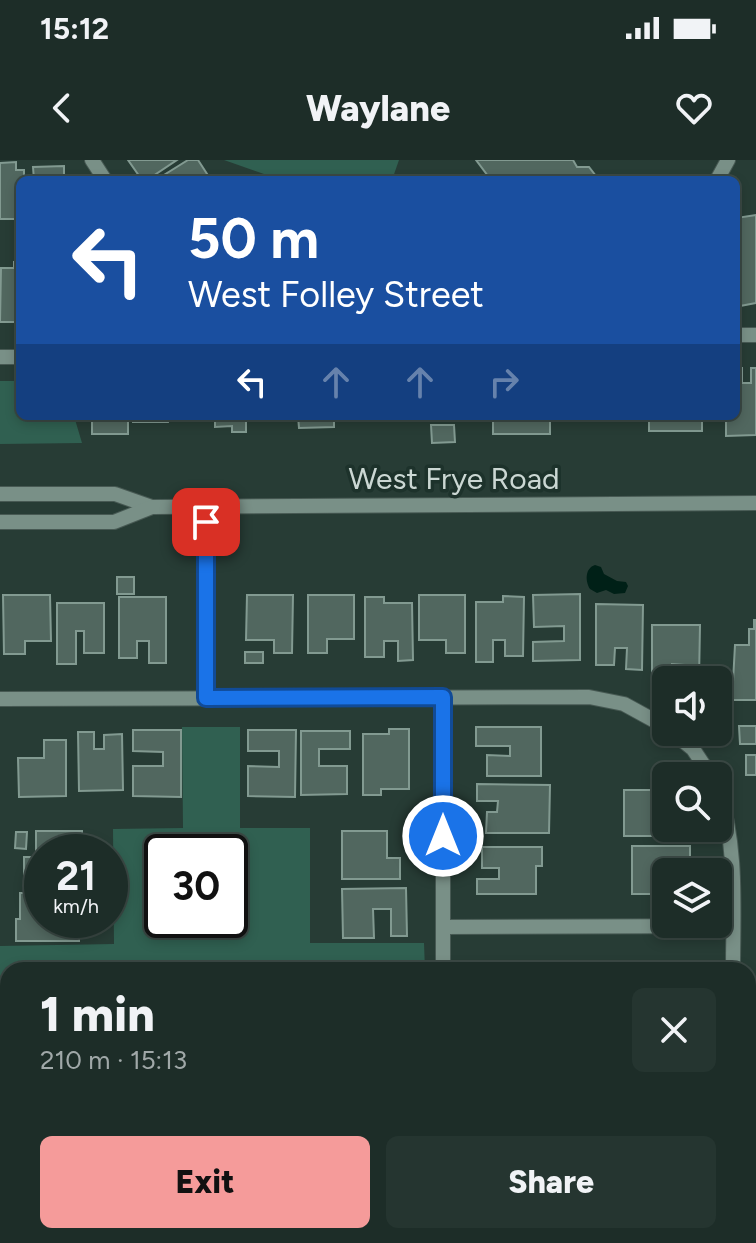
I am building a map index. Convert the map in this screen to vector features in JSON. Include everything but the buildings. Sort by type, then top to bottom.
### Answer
[{"type":"street","name":"West Frye Road","points":[[0,494],[115,494],[152,507],[756,503]]},
{"type":"street","points":[[206,506],[206,698]]},
{"type":"street","name":"West Frye Road","points":[[0,522],[114,522],[152,507]]},
{"type":"street","points":[[443,697],[443,962]]},
{"type":"street","points":[[0,699],[589,697],[624,704],[652,719]]},
{"type":"street","points":[[689,746],[702,762]]},
{"type":"street","points":[[731,842],[733,962]]},
{"type":"street","points":[[443,927],[733,926]]},
{"type":"shaded area","points":[[224,160],[399,160],[393,176],[270,176]]},
{"type":"shaded area","points":[[0,381],[16,381],[16,420],[75,420],[82,443],[0,444]]},
{"type":"shaded area","points":[[595,565],[601,567],[604,574],[626,582],[625,593],[614,594],[606,590],[597,593],[590,589],[587,575]]},
{"type":"shaded area","points":[[182,727],[240,727],[240,828],[310,828],[310,943],[424,943],[425,962],[0,962],[0,946],[114,944],[114,938],[128,938],[128,834],[113,834],[113,829],[183,828]]},
{"type":"route","points":[[206,522],[206,698],[443,697],[443,836]]}]
